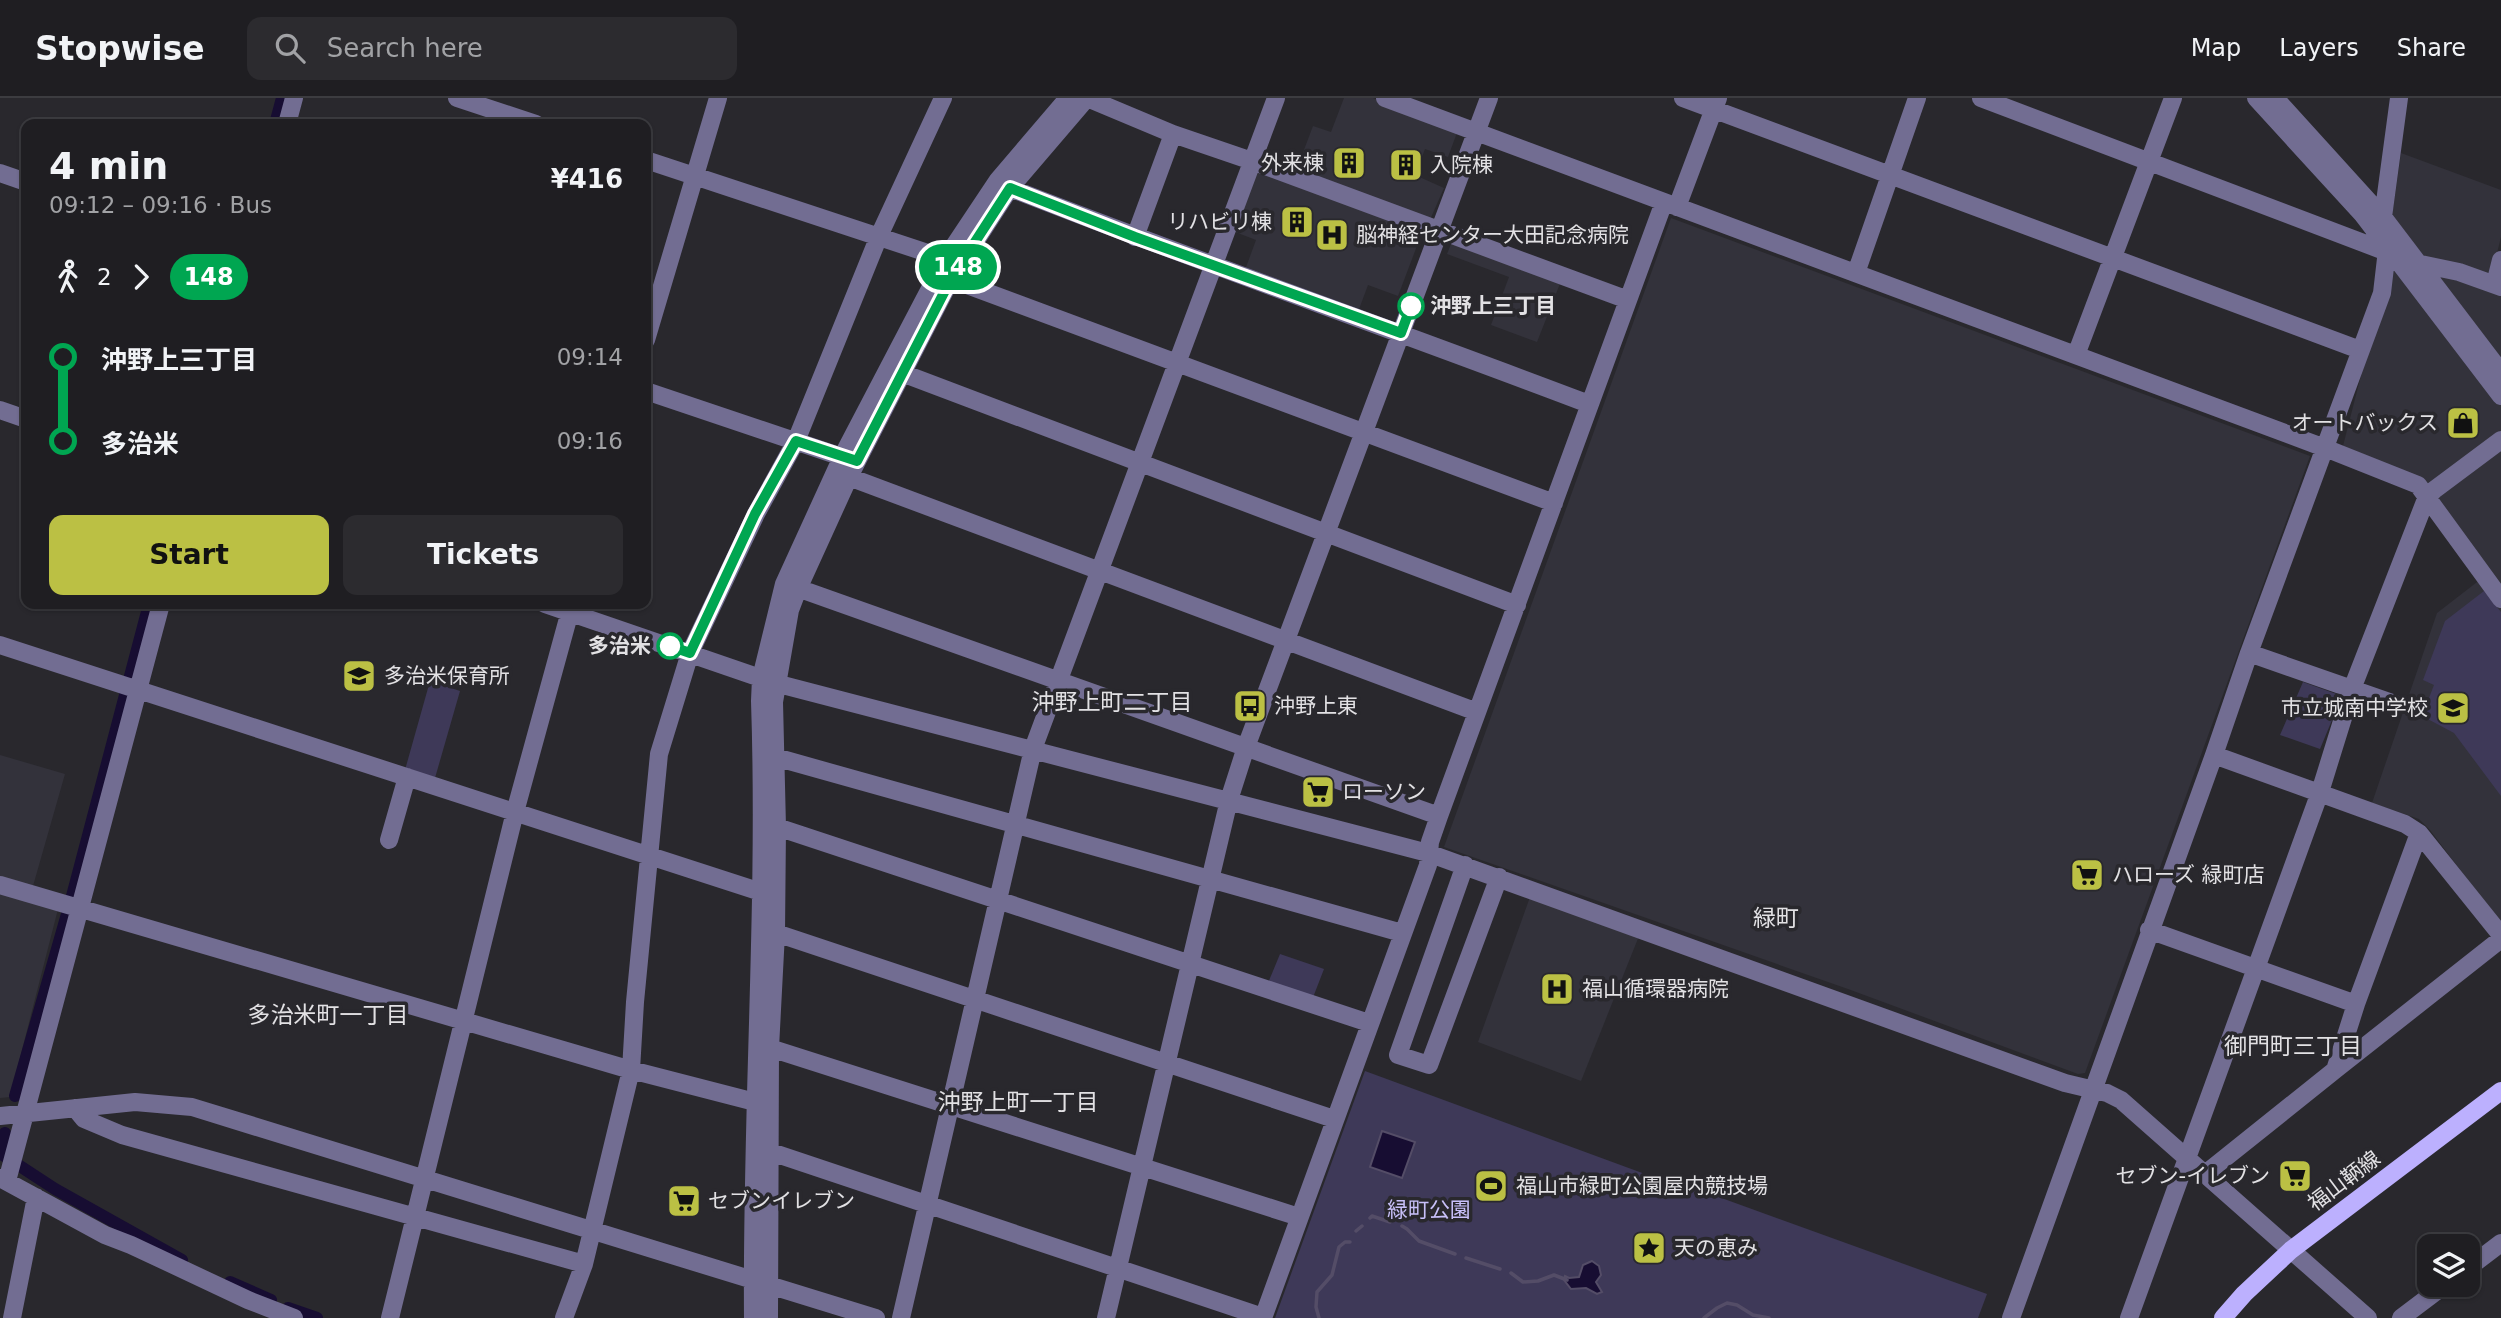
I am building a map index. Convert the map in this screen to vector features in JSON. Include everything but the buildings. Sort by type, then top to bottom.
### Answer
[{"type":"main road","name":"福山鞆線","points":[[2223,1318],[2291,1250],[2501,1091]]},
{"type":"street","points":[[288,119],[294,98]]},
{"type":"street","points":[[457,98],[521,119]]},
{"type":"street","points":[[651,323],[718,98]]},
{"type":"street","points":[[565,1318],[584,1264],[631,1070],[659,754],[690,653],[755,514],[796,441],[879,236],[943,98]]},
{"type":"street","points":[[753,1318],[760,1283],[761,1149],[776,933],[769,894],[768,680],[790,610],[791,586],[849,463],[998,180],[1068,98]]},
{"type":"street","points":[[849,463],[902,373],[952,265],[1010,188],[1087,98],[1173,134],[1628,300]]},
{"type":"street","points":[[901,1318],[1033,749],[1276,98]]},
{"type":"street","points":[[1385,98],[2418,485],[2501,599]]},
{"type":"street","points":[[1106,1318],[1229,800],[1246,747],[1489,98]]},
{"type":"street","points":[[1683,98],[1716,104],[1890,176],[2360,350]]},
{"type":"street","points":[[1856,273],[1917,98]]},
{"type":"street","points":[[1981,98],[2416,263],[2459,272],[2498,285],[2501,260]]},
{"type":"street","points":[[2076,355],[2173,98]]},
{"type":"street","points":[[2256,98],[2362,215],[2501,396]]},
{"type":"street","points":[[2274,98],[2383,217],[2501,372]]},
{"type":"street","points":[[2011,1318],[2249,653],[2382,293],[2387,250],[2383,217],[2399,98]]},
{"type":"street","points":[[761,1149],[1263,1317],[1428,865],[1428,853],[1439,816],[1589,404],[1628,300],[1716,104]]},
{"type":"street","points":[[1135,237],[1173,134]]},
{"type":"street","points":[[651,162],[879,236],[1176,363],[1553,503]]},
{"type":"street","points":[[0,173],[21,179]]},
{"type":"street","points":[[1010,188],[1135,237],[1589,404]]},
{"type":"street","points":[[902,373],[1517,605]]},
{"type":"street","points":[[651,393],[796,441],[1100,571],[1477,712]]},
{"type":"street","points":[[0,410],[21,417]]},
{"type":"street","points":[[2129,1318],[2185,1157],[2320,792],[2352,689],[2426,499],[2434,490],[2501,440]]},
{"type":"street","points":[[791,586],[1439,816]]},
{"type":"street","points":[[159,609],[131,688],[74,906],[26,1112],[6,1174],[36,1197],[104,1235],[294,1318]]},
{"type":"street","points":[[390,1318],[515,813],[571,609]]},
{"type":"street","points":[[574,609],[768,680],[1428,853],[2065,1083],[2107,1093],[2121,1100],[2291,1250],[2357,1315]]},
{"type":"street","points":[[0,645],[769,894]]},
{"type":"street","points":[[2249,653],[2395,704]]},
{"type":"street","points":[[761,1149],[755,1102],[769,894],[777,827],[775,757],[768,680]]},
{"type":"street","points":[[2205,1174],[2501,937],[2419,833],[2405,824],[2214,755]]},
{"type":"street","points":[[775,757],[1402,933]]},
{"type":"street","points":[[389,840],[407,777]]},
{"type":"street","points":[[777,827],[1369,1023]]},
{"type":"street","points":[[2335,1070],[2356,1004],[2419,833]]},
{"type":"street","points":[[1465,866],[1398,1055],[1429,1065],[1499,877]]},
{"type":"street","points":[[0,885],[631,1070],[755,1102]]},
{"type":"street","points":[[2149,930],[2356,1004]]},
{"type":"street","points":[[776,933],[1334,1119]]},
{"type":"street","points":[[770,1048],[1299,1217]]},
{"type":"street","points":[[0,1116],[135,1102],[192,1107],[876,1318]]},
{"type":"street","points":[[75,1108],[84,1119],[122,1135],[584,1264]]},
{"type":"street","points":[[12,1318],[36,1197]]},
{"type":"street","points":[[2480,1259],[2501,1243]]},
{"type":"street","points":[[760,1283],[769,1318]]},
{"type":"street","points":[[2401,1318],[2429,1297]]},
{"type":"street","points":[[244,1318],[248,1300]]},
{"type":"shaded area","name":"脳神経センター大田記念病院","points":[[1344,98],[1373,98],[1458,130],[1448,157],[1425,149],[1415,175],[1444,188],[1429,222],[1296,171],[1313,126],[1331,132]]},
{"type":"shaded area","points":[[2401,153],[2501,190],[2501,237],[2491,277],[2501,282],[2501,596],[2413,482],[2343,446],[2380,301]]},
{"type":"shaded area","name":"脳神経センター大田記念病院","points":[[1255,166],[1423,230],[1398,296],[1368,285],[1358,312],[1245,270],[1256,240],[1230,230]]},
{"type":"shaded area","points":[[1671,218],[2310,456],[2085,1073],[2078,1074],[1848,989],[1444,847]]},
{"type":"shaded area","name":"脳神経センター大田記念病院","points":[[1453,239],[1561,281],[1537,342],[1491,325],[1509,277],[1447,254]]},
{"type":"shaded area","name":"市立城南中学校","points":[[2481,579],[2501,606],[2501,924],[2419,819],[2372,803],[2437,613]]},
{"type":"shaded area","points":[[0,755],[65,774],[29,900],[58,909],[10,1097],[0,1098]]},
{"type":"shaded area","name":"福山循環器病院","points":[[1530,897],[1639,936],[1581,1081],[1478,1042]]},
{"type":"shaded area","points":[[1382,1131],[1415,1142],[1402,1178],[1370,1167]]},
{"type":"shaded area","points":[[1592,1261],[1599,1266],[1601,1275],[1596,1282],[1602,1292],[1597,1294],[1586,1288],[1571,1289],[1564,1280],[1565,1276],[1579,1277],[1583,1265]]},
{"type":"green space","points":[[2484,591],[2501,612],[2501,796],[2454,733],[2422,716],[2434,685],[2423,680],[2445,621]]},
{"type":"green space","points":[[430,681],[460,691],[435,778],[405,770]]},
{"type":"green space","points":[[2303,682],[2342,696],[2320,749],[2280,735]]},
{"type":"green space","points":[[1280,954],[1324,969],[1312,1000],[1268,983]]},
{"type":"green space","name":"緑町公園","points":[[1365,1071],[1645,1174],[1716,1196],[1987,1294],[1978,1318],[1275,1318]]},
{"type":"waterway","points":[[276,119],[282,98]]},
{"type":"waterway","points":[[15,1096],[71,900],[148,609]]},
{"type":"waterway","points":[[0,1151],[5,1133]]},
{"type":"waterway","points":[[0,1153],[55,1189],[182,1260]]},
{"type":"waterway","points":[[1370,1218],[1372,1216],[1390,1222]]},
{"type":"waterway","points":[[1356,1231],[1362,1226]]},
{"type":"waterway","points":[[1402,1226],[1419,1241],[1455,1254]]},
{"type":"waterway","points":[[1319,1318],[1316,1307],[1317,1292],[1332,1275],[1339,1247],[1350,1242]]},
{"type":"waterway","points":[[1466,1258],[1500,1269]]},
{"type":"waterway","points":[[1511,1273],[1523,1282],[1538,1281],[1554,1275],[1567,1280]]},
{"type":"waterway","points":[[230,1282],[271,1300]]},
{"type":"waterway","points":[[1704,1318],[1727,1303],[1737,1305],[1753,1315],[1769,1318]]},
{"type":"waterway","points":[[288,1308],[317,1318]]},
{"type":"bus line","name":"148","points":[[670,646],[690,653],[755,514],[796,441],[857,461],[951,279],[1010,188],[1135,237],[1401,333],[1411,306]]},
{"type":"place","name":"外来棟","points":[[1349,163]]},
{"type":"place","name":"入院棟","points":[[1406,165]]},
{"type":"place","name":"リハビリ棟","points":[[1297,222]]},
{"type":"place","name":"脳神経センター大田記念病院","points":[[1332,235]]},
{"type":"place","name":"沖野上三丁目","points":[[1411,306]]},
{"type":"place","name":"オートバックス","points":[[2463,423]]},
{"type":"place","name":"多治米","points":[[670,646]]},
{"type":"place","name":"多治米保育所","points":[[359,676]]},
{"type":"place","name":"沖野上東","points":[[1250,706]]},
{"type":"place","name":"市立城南中学校","points":[[2453,708]]},
{"type":"place","name":"ローソン","points":[[1318,792]]},
{"type":"place","name":"ハローズ 緑町店","points":[[2087,875]]},
{"type":"place","name":"福山循環器病院","points":[[1557,989]]},
{"type":"place","name":"セブン-イレブン","points":[[2295,1176]]},
{"type":"place","name":"福山市緑町公園屋内競技場","points":[[1491,1186]]},
{"type":"place","name":"セブンイレブン","points":[[684,1201]]},
{"type":"place","name":"天の恵み","points":[[1649,1248]]},
{"type":"district","name":"沖野上町二丁目","points":[[1112,702]]},
{"type":"district","name":"緑町","points":[[1776,918]]},
{"type":"district","name":"多治米町一丁目","points":[[328,1015]]},
{"type":"district","name":"御門町三丁目","points":[[2293,1046]]},
{"type":"district","name":"沖野上町一丁目","points":[[1018,1102]]}]
